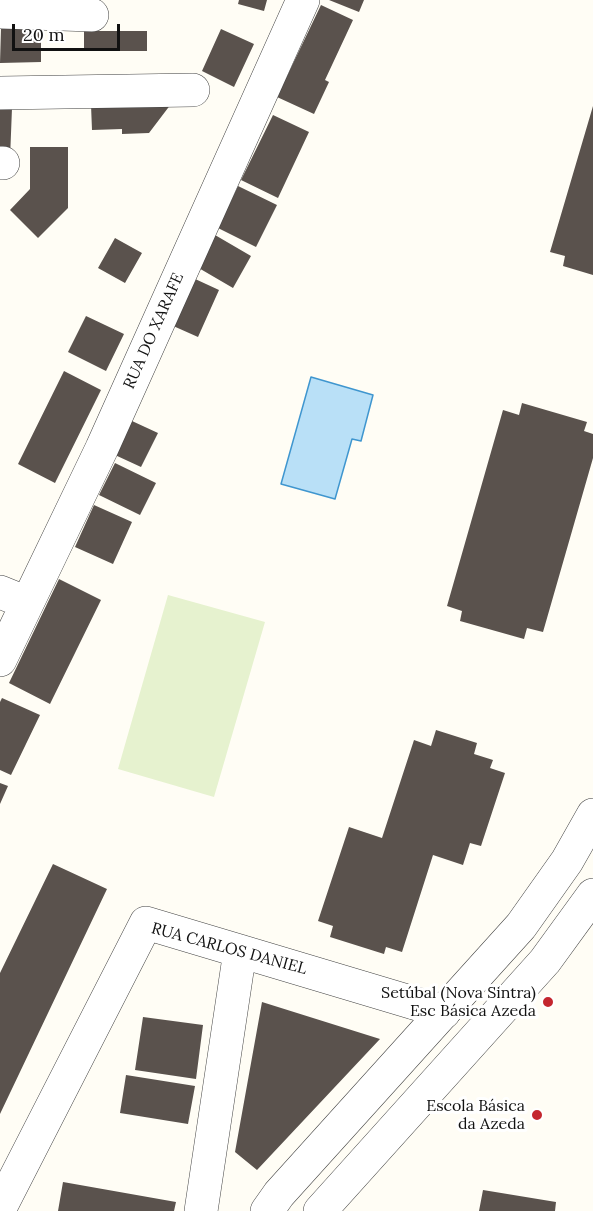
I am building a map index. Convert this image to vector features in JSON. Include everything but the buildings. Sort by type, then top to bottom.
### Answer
[{"type":"street","name":"RUA DO XARAFE","points":[[0,660],[14,597],[102,448],[303,0]]},
{"type":"street","points":[[0,12],[92,15]]},
{"type":"street","points":[[0,93],[193,90]]},
{"type":"street","points":[[267,1211],[279,1194],[521,926],[567,861],[593,815]]},
{"type":"street","points":[[320,1211],[545,961],[593,895]]},
{"type":"street","name":"RUA CARLOS DANIEL","points":[[0,1208],[147,923],[444,1012]]},
{"type":"street","points":[[201,1211],[240,951]]},
{"type":"green space","points":[[168,595],[265,622],[214,797],[118,769]]},
{"type":"water","points":[[311,377],[373,395],[361,441],[352,439],[335,499],[281,484]]},
{"type":"place","name":"Setúbal (Nova Sintra) Esc Básica Azeda","points":[[548,1002]]},
{"type":"place","name":"Escola Básica da Azeda","points":[[537,1115]]}]
